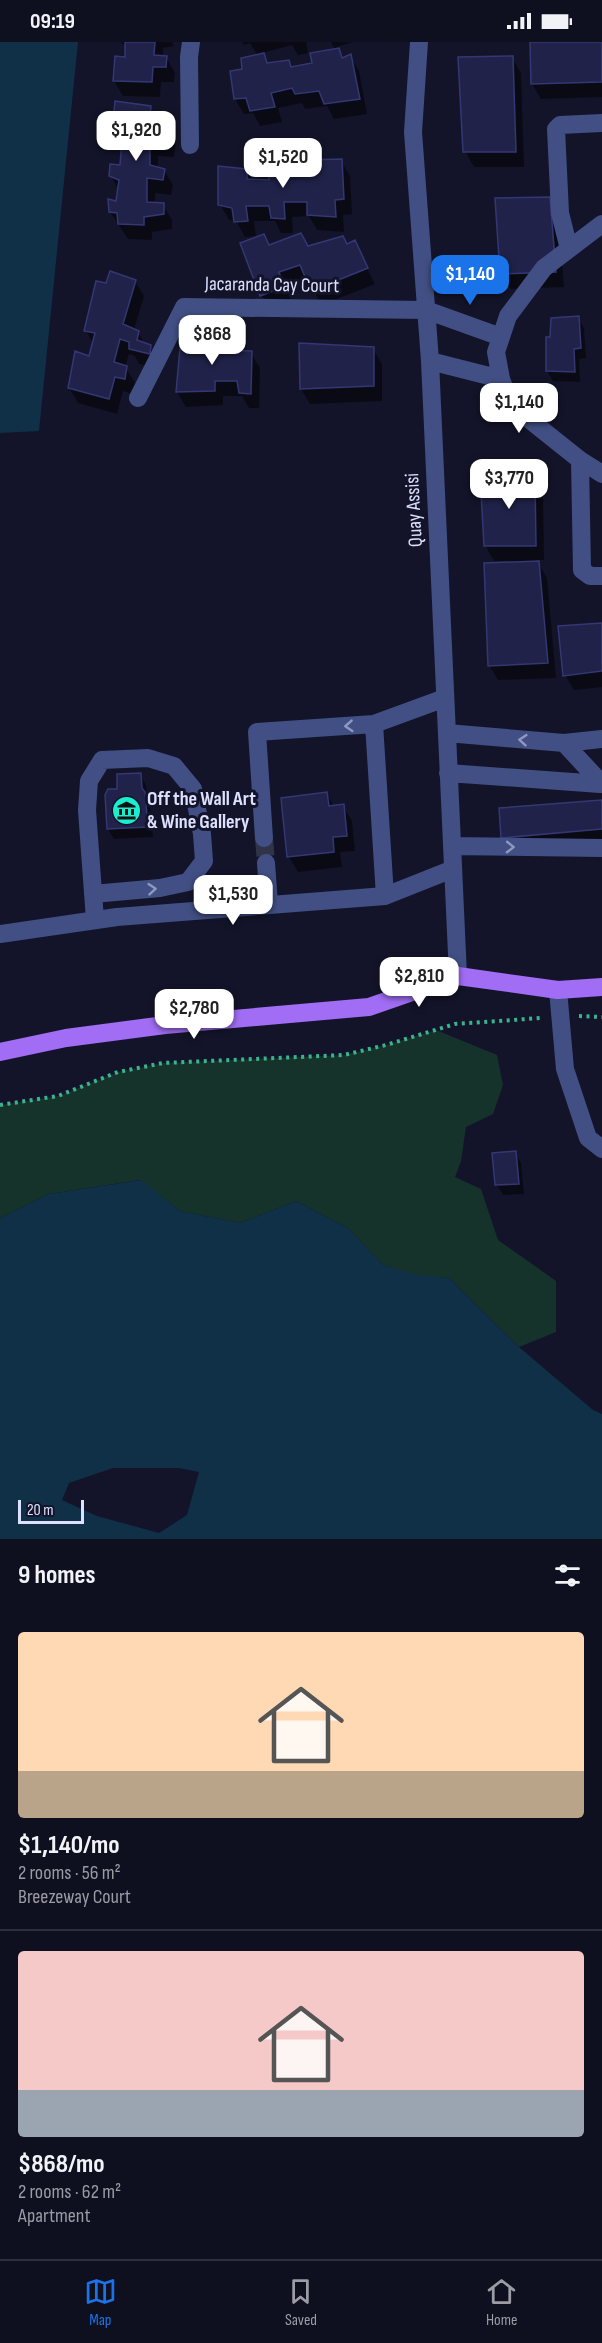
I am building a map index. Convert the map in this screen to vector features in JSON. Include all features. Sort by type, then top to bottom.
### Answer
[{"type":"main road","points":[[0,1052],[66,1038],[165,1025],[369,1007],[458,976],[558,990],[602,987]]},
{"type":"street","points":[[190,145],[189,57],[191,42]]},
{"type":"street","name":"Quay Assisi","points":[[419,42],[413,132],[430,361],[458,976]]},
{"type":"street","points":[[569,249],[560,213],[556,129],[560,124],[602,123]]},
{"type":"street","points":[[602,224],[544,268],[508,316],[498,345],[501,378],[511,405],[579,460],[602,474]]},
{"type":"street","name":"Jacaranda Cay Court","points":[[138,399],[184,307],[426,309]]},
{"type":"street","points":[[426,309],[498,345]]},
{"type":"street","points":[[430,361],[501,378]]},
{"type":"street","points":[[579,460],[582,570],[590,576],[602,576]]},
{"type":"street","points":[[264,838],[257,732],[374,724],[445,698]]},
{"type":"street","points":[[374,724],[385,896]]},
{"type":"street","points":[[447,733],[564,743],[602,739]]},
{"type":"street","points":[[564,743],[601,784]]},
{"type":"street","points":[[93,894],[160,888],[188,882],[204,861],[202,834],[193,789],[174,765],[148,758],[102,760],[89,781],[87,810],[93,894],[95,920]]},
{"type":"street","points":[[448,773],[601,784]]},
{"type":"street","points":[[452,846],[602,848]]},
{"type":"street","points":[[266,863],[269,905]]},
{"type":"street","points":[[0,934],[95,920],[385,896],[453,869]]},
{"type":"street","points":[[558,990],[565,1069],[588,1138],[602,1149]]},
{"type":"path","points":[[0,1105],[58,1096],[118,1072],[163,1063],[344,1054],[386,1045],[454,1024],[560,1017],[602,1017]]},
{"type":"green space","points":[[436,1030],[497,1055],[503,1085],[493,1114],[466,1127],[461,1161],[455,1177],[481,1189],[498,1240],[556,1281],[556,1332],[519,1347],[449,1278],[415,1276],[383,1265],[348,1228],[296,1201],[240,1223],[180,1211],[140,1180],[49,1194],[0,1218],[0,1105],[58,1096],[118,1072],[163,1063],[344,1055]]},
{"type":"water","points":[[0,42],[78,42],[39,431],[0,433]]},
{"type":"water","points":[[141,1180],[180,1211],[240,1223],[296,1201],[348,1228],[383,1265],[417,1275],[449,1278],[519,1347],[593,1410],[602,1414],[602,1539],[0,1539],[0,1218],[49,1194]],"holes":[[[113,1468],[179,1468],[199,1472],[187,1515],[159,1533],[97,1516],[62,1500],[69,1483]]]},
{"type":"building","points":[[125,42],[155,42],[154,55],[167,56],[166,67],[153,67],[152,82],[113,81],[115,56],[125,57]]},
{"type":"building","points":[[530,42],[602,42],[602,82],[531,84]]},
{"type":"building","points":[[339,48],[342,58],[351,54],[360,99],[324,104],[319,91],[295,94],[292,88],[271,93],[275,107],[250,111],[246,98],[234,99],[230,71],[242,69],[241,58],[264,53],[267,63],[289,60],[291,67],[312,63],[310,53]]},
{"type":"building","points":[[513,56],[516,152],[463,152],[458,57]]},
{"type":"building","points":[[115,101],[151,106],[150,117],[168,118],[166,142],[150,142],[150,165],[165,169],[163,180],[147,178],[147,202],[164,203],[164,214],[144,217],[144,225],[118,224],[117,213],[109,212],[108,199],[116,201],[119,180],[109,176],[110,164],[120,165],[122,140],[111,138]]},
{"type":"building","points":[[342,159],[344,199],[335,200],[336,217],[307,215],[307,202],[284,202],[285,219],[271,218],[269,206],[246,206],[248,221],[234,222],[232,208],[218,205],[218,166],[247,169],[247,179],[269,180],[268,163],[282,164],[282,174],[306,175],[306,160]]},
{"type":"building","points":[[550,197],[556,272],[500,274],[495,198]]},
{"type":"building","points":[[301,233],[308,246],[343,236],[347,244],[355,240],[368,268],[311,291],[300,265],[279,272],[284,287],[260,296],[240,243],[264,234],[269,245]]},
{"type":"building","points":[[110,271],[136,280],[123,324],[139,331],[137,340],[151,345],[150,354],[129,349],[129,342],[120,339],[114,362],[127,366],[125,379],[115,377],[109,399],[68,388],[75,351],[89,356],[95,333],[84,331],[96,281],[106,283]]},
{"type":"building","points":[[579,316],[581,348],[574,349],[575,372],[546,371],[546,337],[550,337],[551,318]]},
{"type":"building","points":[[181,337],[216,338],[216,350],[252,351],[251,394],[239,393],[237,381],[215,381],[215,391],[176,392]]},
{"type":"building","points":[[299,343],[374,347],[374,386],[300,389]]},
{"type":"building","points":[[480,474],[535,475],[536,546],[484,546]]},
{"type":"building","points":[[539,561],[548,663],[488,666],[484,563]]},
{"type":"building","points":[[602,623],[602,671],[563,676],[558,626]]},
{"type":"building","name":"Off the Wall Art & Wine Gallery","points":[[141,773],[148,827],[107,829],[105,795],[108,789],[117,789],[117,774]]},
{"type":"building","points":[[327,792],[329,806],[344,804],[347,836],[333,837],[334,852],[287,857],[281,798]]},
{"type":"building","points":[[602,800],[602,829],[501,838],[499,808]]},
{"type":"building","points":[[516,1151],[519,1184],[495,1185],[492,1153]]},
{"type":"tunnel","points":[[264,838],[266,863]]},
{"type":"place","name":"Off the Wall Art & Wine Gallery","points":[[126,811]]}]
